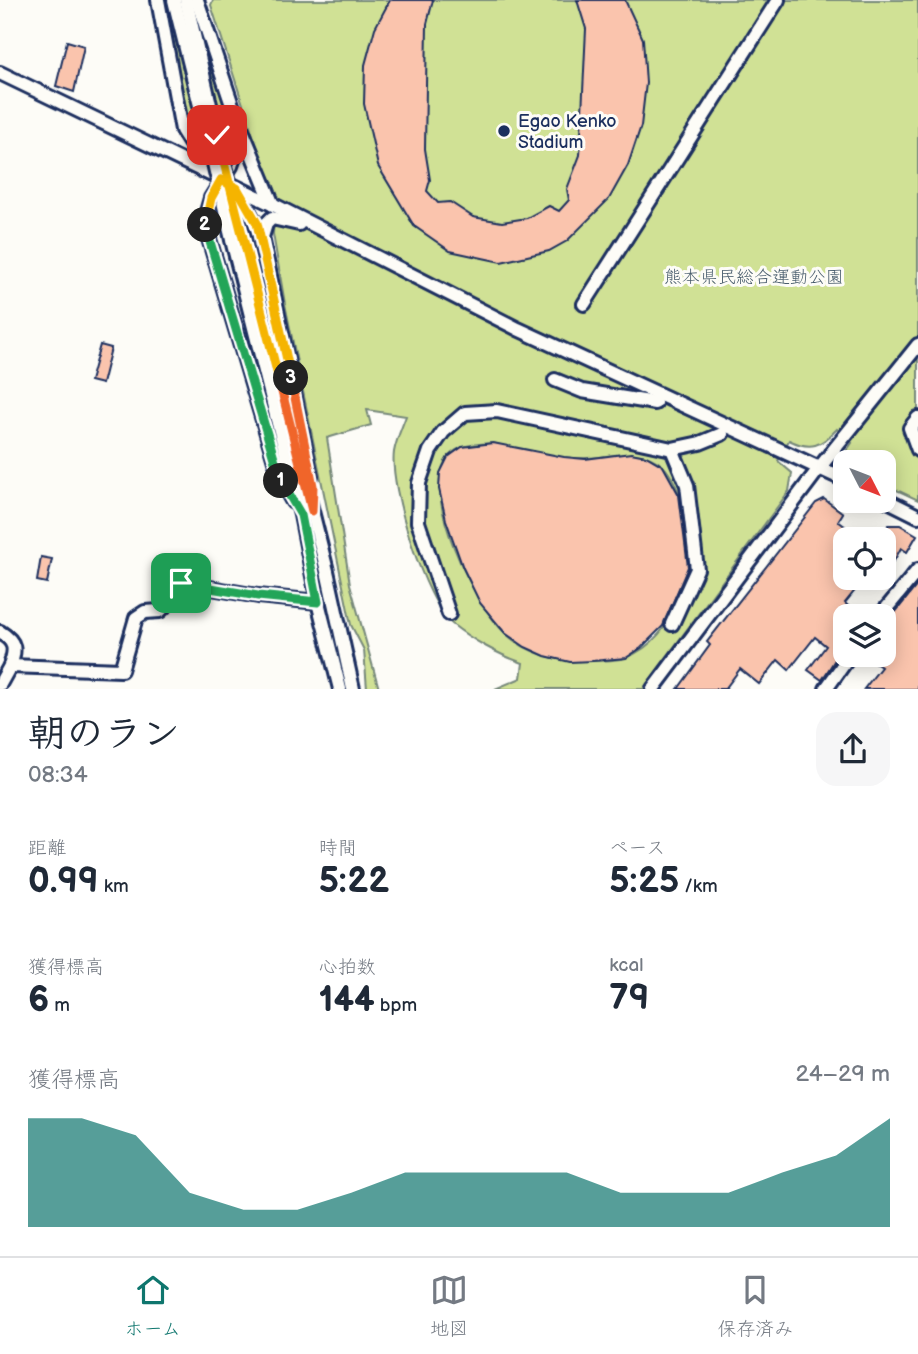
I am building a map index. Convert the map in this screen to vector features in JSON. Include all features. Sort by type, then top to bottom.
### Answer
[{"type":"street","points":[[158,0],[182,130],[216,178]]},
{"type":"street","points":[[174,0],[213,136]]},
{"type":"street","points":[[187,0],[213,136],[237,238],[353,689]]},
{"type":"street","points":[[197,0],[233,108],[274,205]]},
{"type":"street","points":[[584,304],[778,0]]},
{"type":"street","points":[[0,73],[274,205],[518,329],[833,474]]},
{"type":"street","points":[[233,108],[237,149],[216,178],[204,222],[281,481],[306,513]]},
{"type":"street","points":[[237,188],[262,237],[313,486],[306,513],[318,602],[340,689]]},
{"type":"street","points":[[262,237],[266,223],[272,218],[316,228]]},
{"type":"street","points":[[653,689],[820,467],[918,345]]},
{"type":"street","points":[[555,380],[582,391],[621,400],[655,403]]},
{"type":"street","points":[[449,614],[418,522],[419,483],[430,452],[439,438],[465,413],[497,411],[672,449],[700,443],[722,434]]},
{"type":"street","points":[[918,418],[910,428],[918,450]]},
{"type":"street","points":[[672,449],[687,485],[698,569],[673,624]]},
{"type":"street","points":[[896,505],[918,516]]},
{"type":"street","points":[[890,604],[918,570]]},
{"type":"street","points":[[10,666],[121,670],[136,618],[145,612],[160,611],[168,603],[174,586],[181,583],[258,596],[318,602]]},
{"type":"street","points":[[0,632],[12,640],[16,650],[0,684]]},
{"type":"street","points":[[826,689],[842,667]]},
{"type":"green space","points":[[163,0],[169,0],[207,158],[196,142],[181,104]]},
{"type":"green space","points":[[194,0],[234,136],[230,160],[194,13]]},
{"type":"green space","name":"熊本県民総合運動公園","points":[[213,0],[918,0],[918,500],[896,490],[896,450],[847,450],[852,443],[837,429],[815,445],[789,440],[778,461],[792,473],[789,491],[643,689],[495,689],[521,678],[523,663],[468,636],[452,624],[442,611],[420,569],[397,490],[394,452],[406,416],[367,410],[371,425],[327,438],[350,584],[379,689],[367,689],[364,650],[351,625],[285,304],[273,234],[275,204],[211,5]],"holes":[[[487,443],[570,458],[624,454],[644,456],[663,466],[677,488],[688,533],[686,575],[680,597],[659,634],[644,648],[625,658],[577,661],[544,655],[523,646],[505,633],[493,619],[466,575],[454,548],[440,495],[441,473],[449,456],[458,449]]]},
{"type":"building","points":[[390,0],[433,0],[427,24],[425,149],[430,180],[427,191],[438,203],[450,202],[473,217],[502,222],[527,218],[549,206],[559,211],[569,200],[567,189],[580,155],[586,29],[577,0],[625,0],[643,39],[646,83],[641,126],[628,165],[609,199],[567,241],[549,251],[501,262],[450,251],[414,226],[378,166],[364,104],[365,65],[375,28]]},
{"type":"building","points":[[67,41],[84,46],[74,92],[56,86]]},
{"type":"building","points":[[100,345],[111,348],[102,384],[90,381]]},
{"type":"building","points":[[493,443],[585,459],[631,453],[646,456],[663,466],[679,495],[688,567],[663,626],[641,648],[626,658],[592,661],[570,662],[545,656],[525,647],[505,633],[480,603],[463,568],[446,520],[439,489],[440,473],[448,457],[462,447]]},
{"type":"building","points":[[824,499],[833,506],[833,513],[843,513],[838,521],[846,527],[833,527],[833,590],[855,590],[846,604],[833,604],[833,663],[822,680],[808,670],[826,646],[815,637],[789,670],[778,660],[759,684],[740,669],[725,689],[678,689],[710,645],[707,642],[816,503]]},
{"type":"building","points":[[900,525],[917,535],[907,552],[901,548],[896,557],[896,527],[887,527]]},
{"type":"building","points":[[41,557],[52,559],[47,583],[37,581]]},
{"type":"building","points":[[918,584],[918,689],[864,689],[881,667],[896,667],[896,612]]},
{"type":"place","name":"Egao Kenko Stadium","points":[[504,131]]},
{"type":"route","points":[[181,583],[200,584],[258,596],[318,602],[301,515],[281,481],[204,222],[211,198],[221,180],[237,188],[257,223],[313,486],[312,511],[243,236],[217,135]]}]
